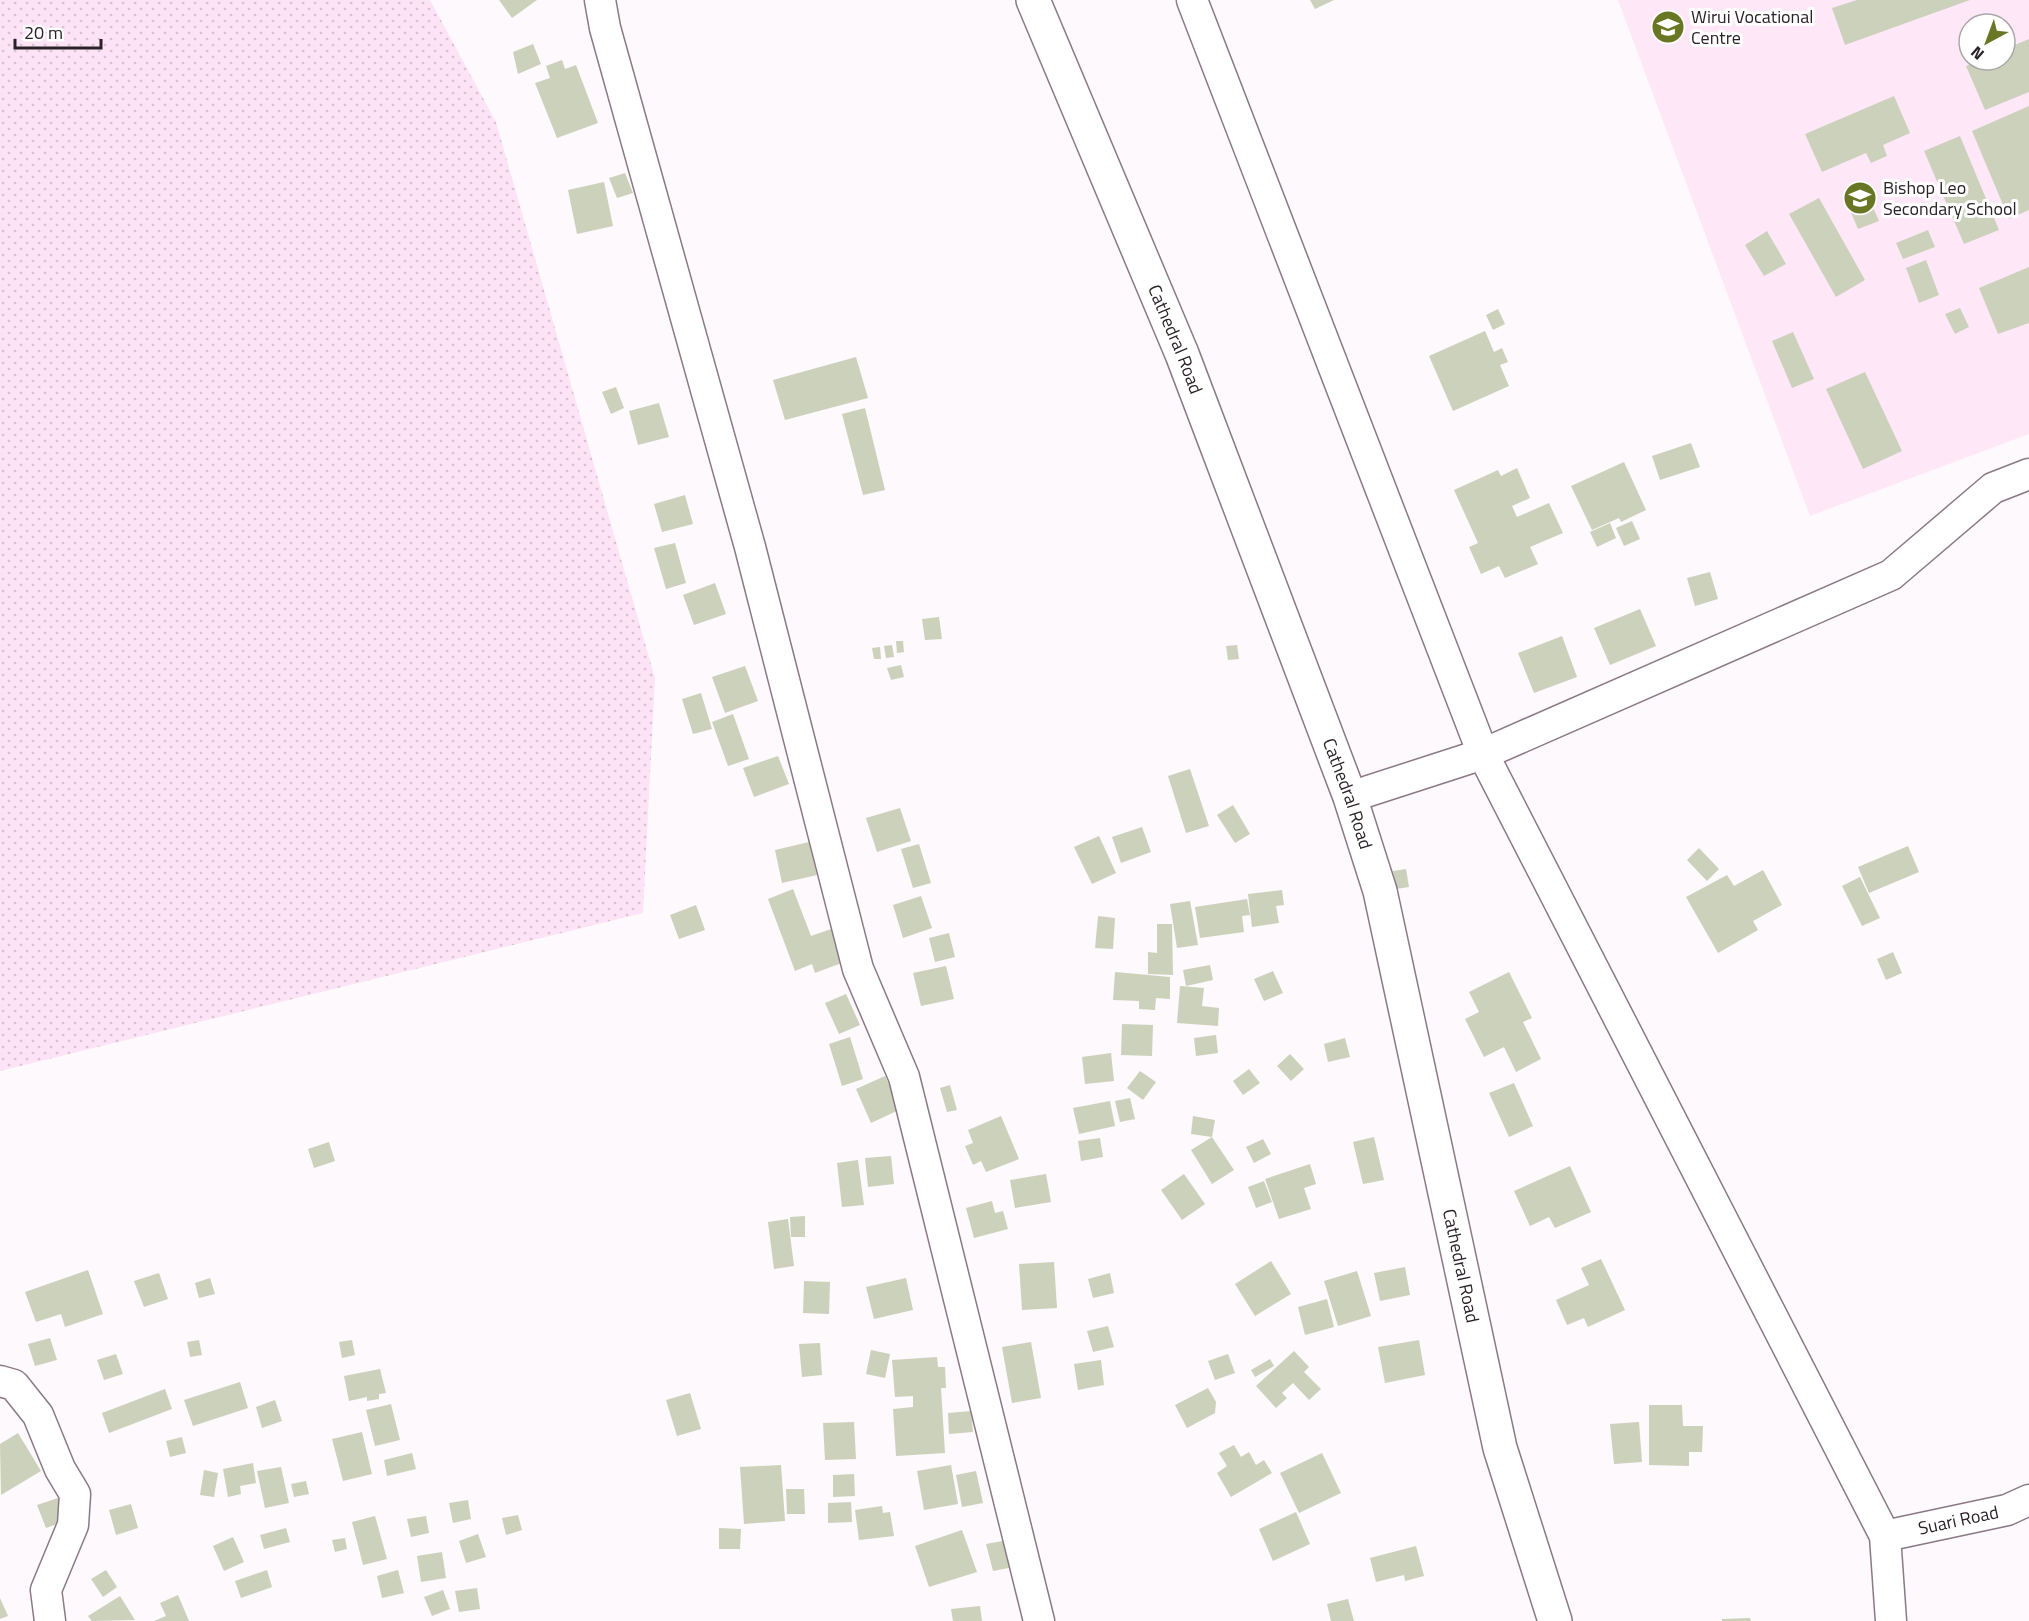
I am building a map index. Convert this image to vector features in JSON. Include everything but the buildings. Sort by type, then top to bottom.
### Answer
[{"type":"main road","name":"Cathedral Road","points":[[1033,0],[1182,354],[1350,797],[1380,891],[1500,1448],[1555,1621]]},
{"type":"street","points":[[600,0],[604,28],[750,547],[858,969],[904,1077],[1039,1621]]},
{"type":"street","points":[[1203,5],[1483,754],[1885,1536],[1891,1621]]},
{"type":"street","points":[[1350,797],[1483,754],[1891,575],[1993,488],[2029,474]]},
{"type":"street","points":[[0,1381],[14,1385],[38,1414],[60,1469],[75,1494],[73,1525],[46,1590],[50,1621]]},
{"type":"street","name":"Suari Road","points":[[1885,1536],[2007,1510],[2029,1500]]},
{"type":"shaded area","points":[[0,0],[430,0],[496,122],[655,678],[643,913],[0,1071]]},
{"type":"shaded area","name":"Bishop Leo Secondary School","points":[[1618,0],[2029,0],[2029,434],[1810,516]]},
{"type":"place","name":"Wirui Vocational Centre","points":[[1668,27]]},
{"type":"place","name":"Bishop Leo Secondary School","points":[[1860,198]]}]
